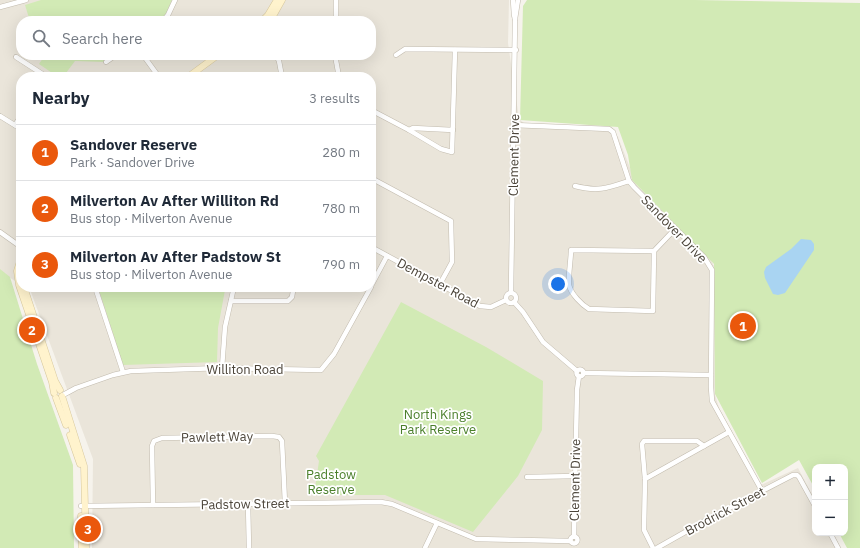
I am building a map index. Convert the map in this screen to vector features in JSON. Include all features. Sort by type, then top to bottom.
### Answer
[{"type":"street","points":[[0,7],[26,0]]},
{"type":"street","points":[[167,16],[175,0]]},
{"type":"street","points":[[267,16],[277,0]]},
{"type":"street","points":[[271,16],[282,0]]},
{"type":"street","points":[[336,0],[336,16]]},
{"type":"street","name":"Clement Drive","points":[[514,0],[516,50],[511,292],[516,296],[514,302],[523,312],[543,342],[577,371]]},
{"type":"street","name":"Clement Drive","points":[[515,18],[517,15],[518,0]]},
{"type":"street","points":[[396,55],[405,49],[516,50]]},
{"type":"street","points":[[376,113],[441,149],[452,152],[455,50]]},
{"type":"street","points":[[21,60],[39,72]]},
{"type":"street","points":[[146,60],[155,72]]},
{"type":"street","points":[[195,72],[211,60]]},
{"type":"street","points":[[201,72],[217,60]]},
{"type":"street","points":[[278,60],[281,72]]},
{"type":"street","points":[[336,60],[338,72]]},
{"type":"street","points":[[0,116],[15,125]]},
{"type":"street","name":"Sandover Drive","points":[[514,125],[609,129],[613,132],[630,181],[634,187],[704,257],[712,270],[712,400],[762,491]]},
{"type":"street","points":[[409,130],[412,128],[453,130]]},
{"type":"street","points":[[376,181],[451,221],[452,262],[440,284]]},
{"type":"street","points":[[575,186],[587,190],[599,190],[630,181]]},
{"type":"street","points":[[654,252],[571,250],[569,285],[584,306],[590,309],[653,311],[654,252],[675,229]]},
{"type":"street","points":[[0,232],[16,243]]},
{"type":"street","name":"Dempster Road","points":[[376,250],[480,306],[491,307],[506,300]]},
{"type":"street","name":"Williton Road","points":[[376,278],[388,256]]},
{"type":"street","points":[[21,292],[52,382],[59,394]]},
{"type":"street","points":[[26,292],[83,462],[82,548]]},
{"type":"street","points":[[98,292],[123,372]]},
{"type":"street","points":[[222,368],[225,327],[233,292]]},
{"type":"street","points":[[231,301],[288,301],[292,297],[293,292]]},
{"type":"street","name":"Williton Road","points":[[59,394],[123,372],[222,368],[321,370],[334,354],[368,292]]},
{"type":"street","points":[[511,292],[507,294],[506,300],[509,302],[514,302]]},
{"type":"street","points":[[584,373],[582,376],[579,376],[576,373],[577,371],[581,370],[584,373],[712,375]]},
{"type":"street","name":"Clement Drive","points":[[573,542],[576,476],[577,390],[579,376]]},
{"type":"street","points":[[644,479],[729,432]]},
{"type":"street","name":"Pawlett Way","points":[[153,505],[152,446],[154,441],[162,438],[215,437],[279,437],[282,440],[285,503]]},
{"type":"street","points":[[653,548],[644,530],[642,444],[644,441],[697,441],[704,446]]},
{"type":"street","name":"Brodrick Street","points":[[657,548],[762,491],[797,475],[812,501]]},
{"type":"street","points":[[527,477],[576,476]]},
{"type":"street","name":"Padstow Street","points":[[83,506],[381,502],[392,504],[476,539],[573,542]]},
{"type":"street","points":[[248,504],[249,548]]},
{"type":"street","points":[[83,506],[86,548]]},
{"type":"street","points":[[425,548],[437,523]]},
{"type":"street","points":[[832,536],[838,548]]},
{"type":"shaded area","points":[[0,0],[509,0],[508,43],[519,119],[525,124],[611,126],[618,137],[637,186],[710,258],[716,270],[715,395],[719,408],[761,485],[798,468],[812,494],[812,536],[835,536],[841,548],[92,548],[93,459],[31,292],[376,292],[376,72],[16,72],[16,281],[0,271]]},
{"type":"green space","points":[[41,0],[172,0],[164,16],[28,16],[25,5]]},
{"type":"green space","points":[[527,0],[695,0],[860,3],[860,548],[847,548],[841,536],[848,536],[848,464],[812,464],[812,484],[799,460],[762,483],[715,394],[714,264],[632,180],[628,155],[618,127],[520,120],[523,6]]},
{"type":"green space","points":[[42,60],[107,60],[104,62],[75,61],[67,72],[51,72],[39,64]]},
{"type":"green space","points":[[0,269],[10,277],[37,364],[73,465],[74,548],[0,548]]},
{"type":"green space","points":[[100,292],[225,292],[218,328],[217,362],[123,365]]},
{"type":"green space","name":"North Kings Park Reserve","points":[[401,302],[486,347],[543,381],[542,430],[518,476],[473,532],[385,495],[314,495],[319,461],[316,456]]},
{"type":"water","points":[[801,239],[811,240],[814,244],[814,250],[785,293],[778,295],[773,294],[765,278],[764,272],[766,267],[791,249]]},
{"type":"place","name":"Sandover Reserve","points":[[743,326]]},
{"type":"place","name":"Milverton Av After Williton Rd","points":[[32,330]]},
{"type":"place","name":"Milverton Av After Padstow St","points":[[88,529]]},
{"type":"park label","name":"Padstow Reserve","points":[[331,482]]}]
